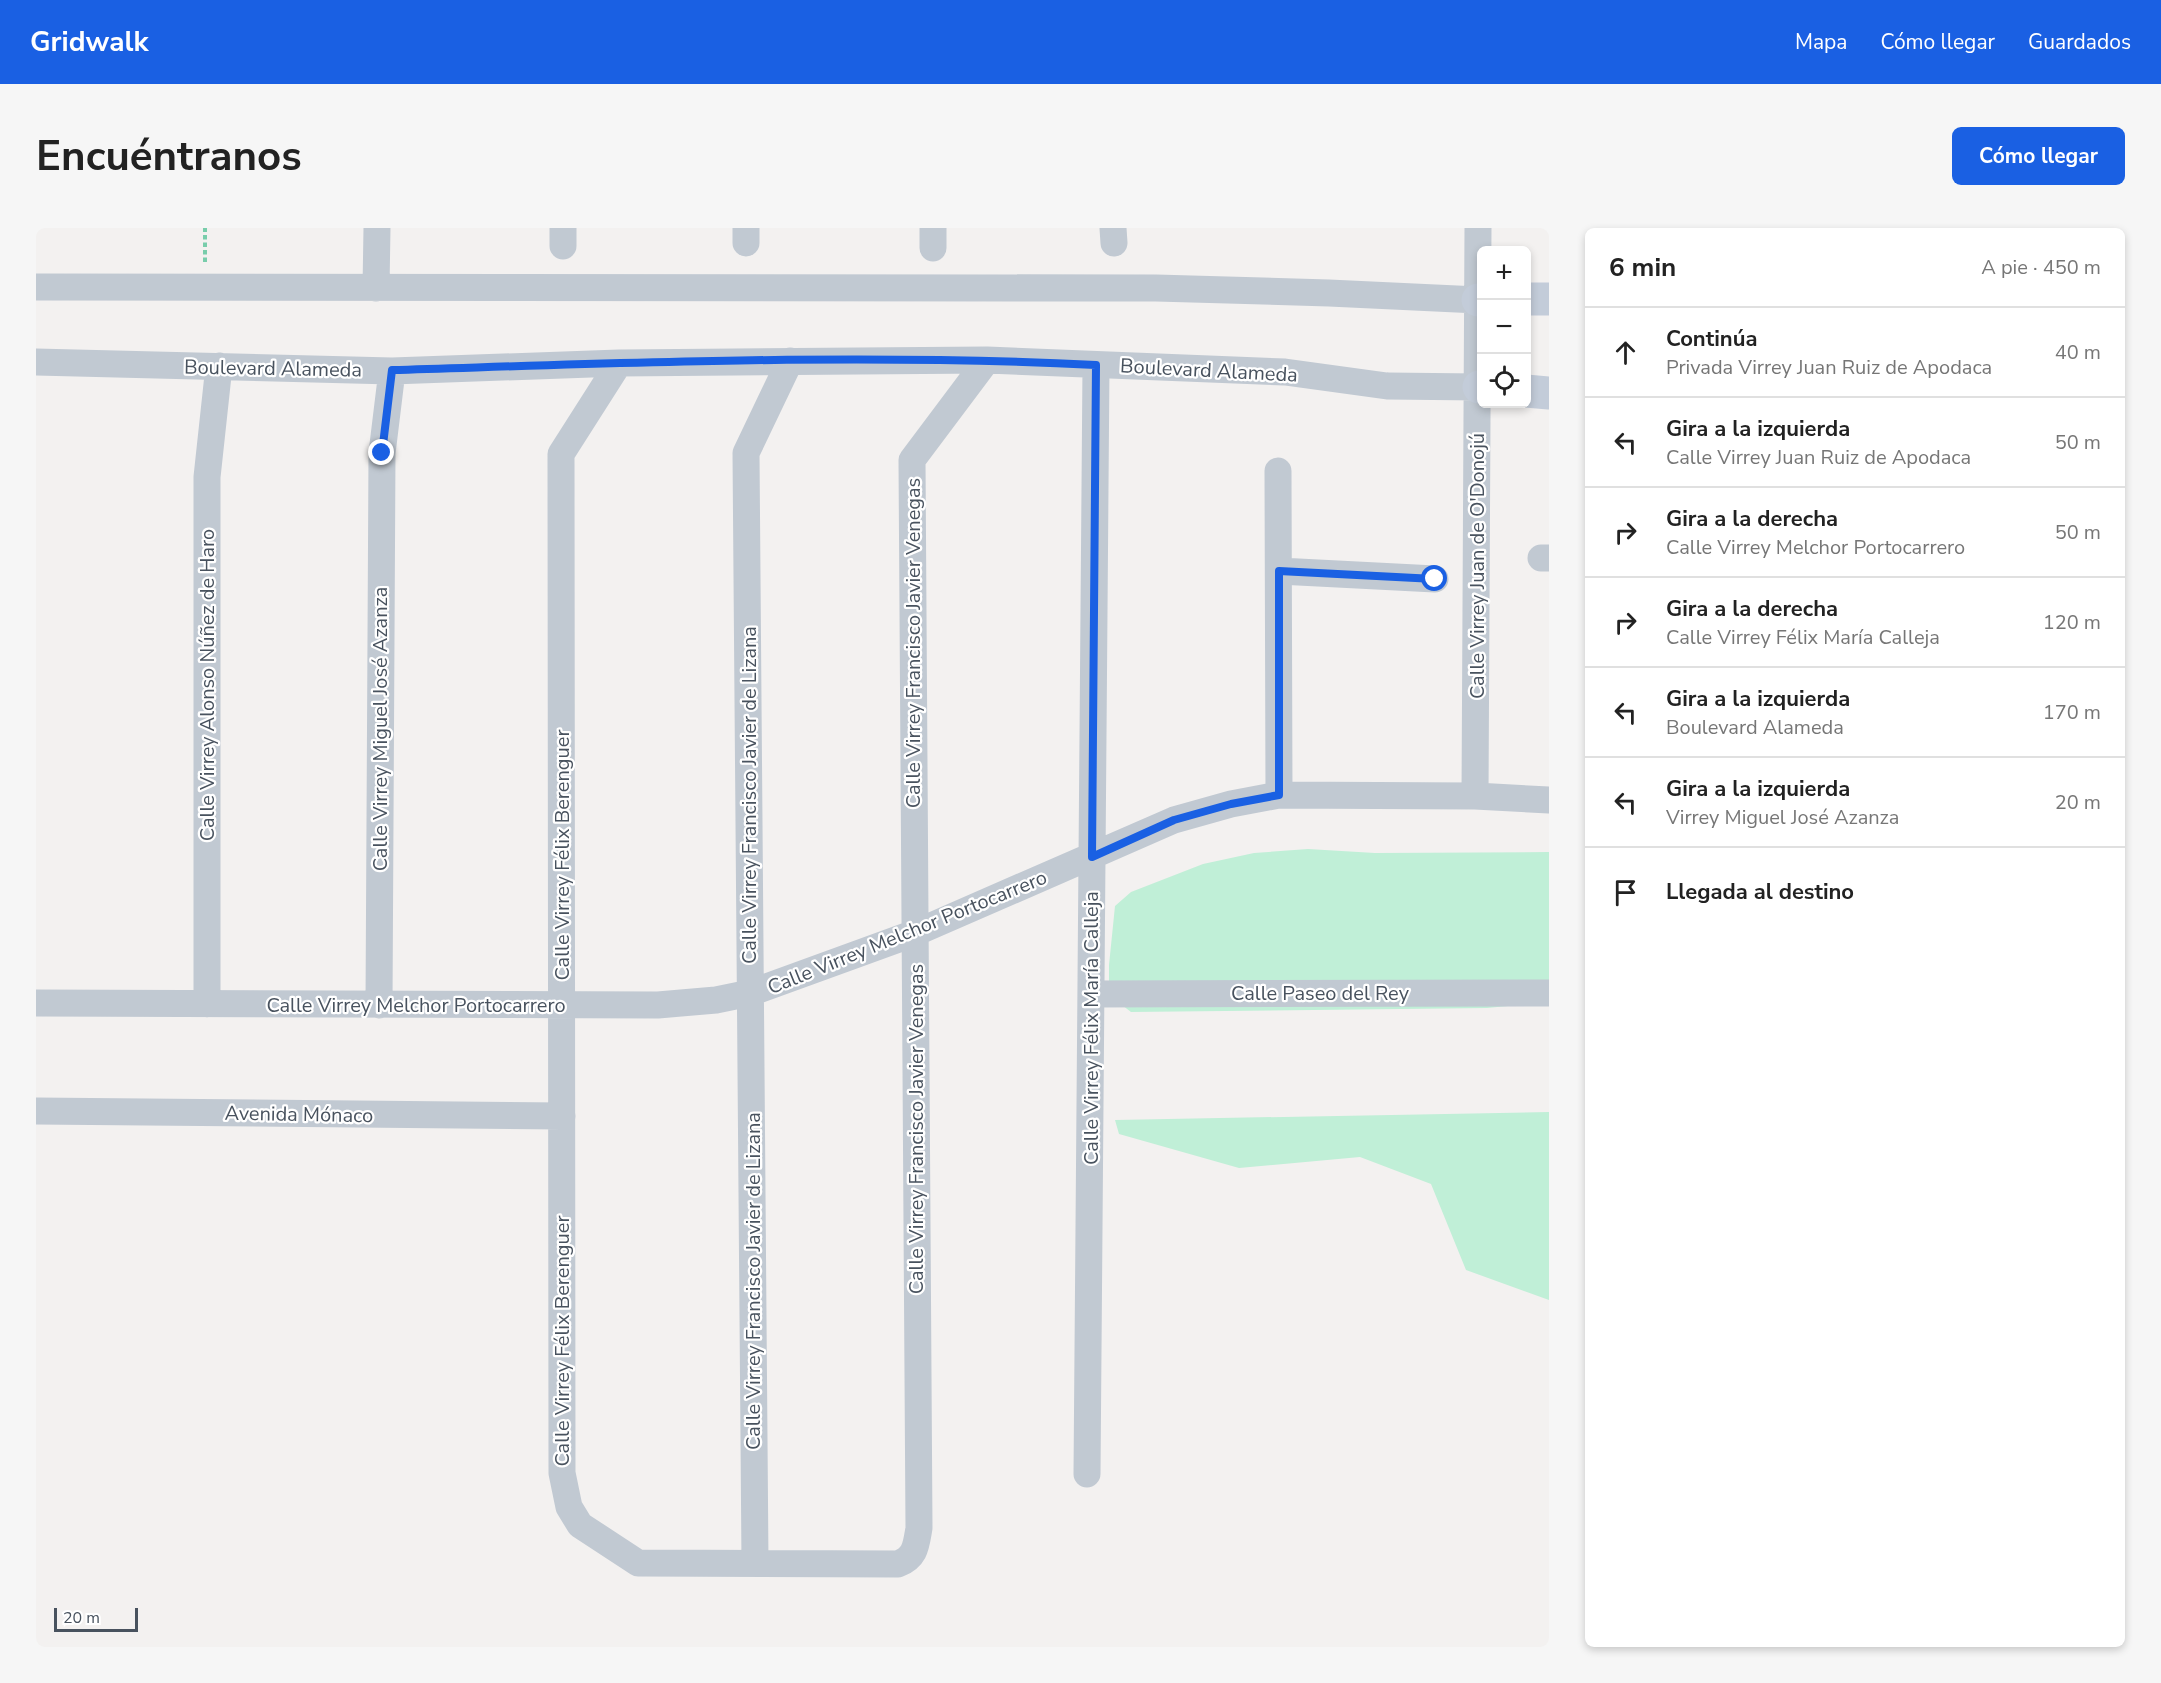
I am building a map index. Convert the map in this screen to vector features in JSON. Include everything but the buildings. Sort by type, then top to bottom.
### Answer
[{"type":"street","points":[[376,288],[377,228]]},
{"type":"street","name":"Calle Virrey Juan de O'Donojú","points":[[1478,228],[1478,246]]},
{"type":"street","points":[[36,287],[1156,288],[1477,300]]},
{"type":"street","points":[[1531,299],[1549,298]]},
{"type":"street","name":"Boulevard Alameda","points":[[36,362],[392,370],[619,363],[987,360],[1285,372],[1387,386],[1477,387]]},
{"type":"street","name":"Calle Virrey Francisco Javier Venegas","points":[[569,1508],[580,1525],[638,1563],[898,1564],[907,1561],[913,1555],[919,1528],[912,460],[987,360]]},
{"type":"street","name":"Calle Virrey Francisco Javier de Lizana","points":[[755,1563],[746,453],[790,361]]},
{"type":"street","name":"Calle Virrey Félix Berenguer","points":[[569,1508],[562,1473],[561,454],[619,363]]},
{"type":"street","name":"Calle Virrey Félix María Calleja","points":[[1087,1474],[1096,365]]},
{"type":"street","name":"Calle Virrey Alonso Núñez de Haro","points":[[207,1005],[207,477],[219,366]]},
{"type":"street","name":"Calle Virrey Miguel José Azanza","points":[[379,1005],[382,453],[392,370]]},
{"type":"street","points":[[1531,391],[1549,393]]},
{"type":"street","name":"Calle Virrey Juan de O'Donojú","points":[[1475,796],[1480,408]]},
{"type":"street","points":[[1278,471],[1279,795]]},
{"type":"street","points":[[1279,571],[1435,579]]},
{"type":"street","name":"Calle Virrey Melchor Portocarrero","points":[[36,1003],[658,1005],[716,1000],[750,993],[915,933],[1174,820],[1231,804],[1279,795],[1475,796],[1549,800]]},
{"type":"street","name":"Calle Paseo del Rey","points":[[1091,994],[1549,993]]},
{"type":"street","name":"Avenida Mónaco","points":[[36,1111],[562,1116]]},
{"type":"green space","points":[[1308,849],[1375,853],[1549,852],[1549,1002],[1487,1008],[1131,1012],[1109,995],[1109,965],[1115,906],[1131,892],[1203,864],[1254,853]]},
{"type":"green space","points":[[1549,1112],[1549,1300],[1466,1270],[1431,1184],[1360,1157],[1239,1168],[1119,1134],[1115,1120]]},
{"type":"route","points":[[382,453],[392,370],[619,363],[790,361],[987,360],[1096,365],[1092,857],[1174,820],[1231,804],[1279,795],[1279,571],[1435,579]]}]
